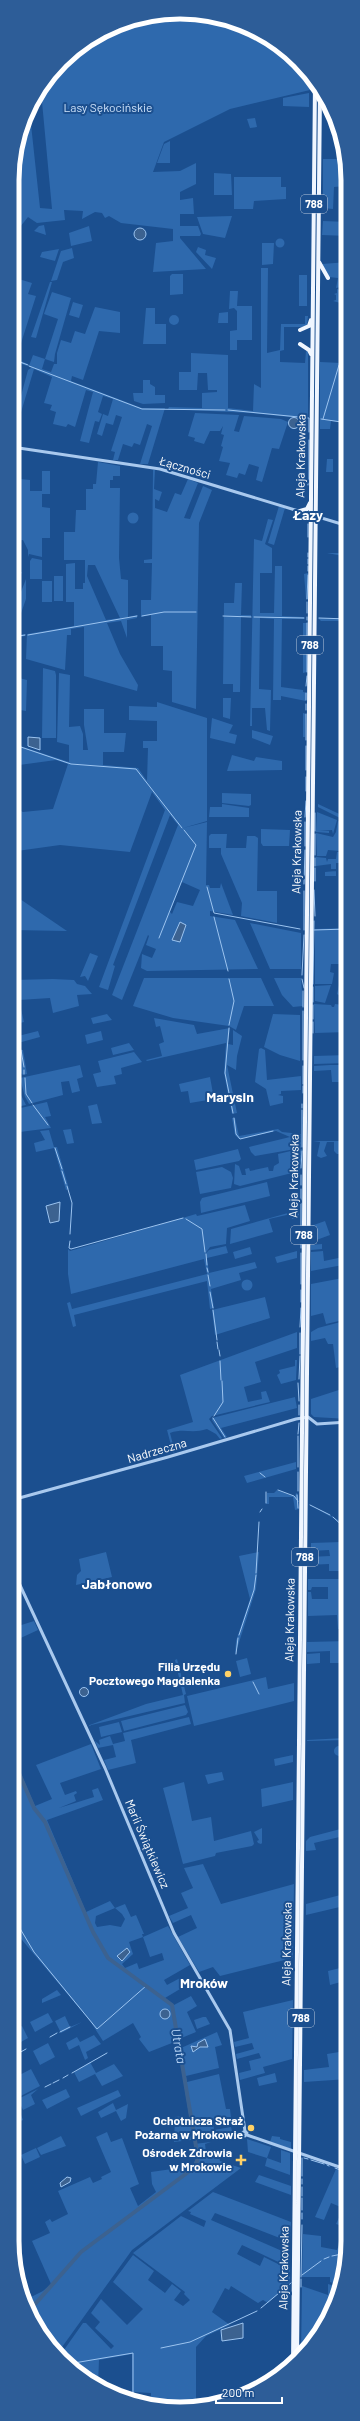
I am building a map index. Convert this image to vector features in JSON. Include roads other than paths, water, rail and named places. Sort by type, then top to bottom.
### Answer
[{"type":"main road","name":"Aleja Krakowska","points":[[297,2351],[300,2154],[304,1417],[315,93]]},
{"type":"main road","name":"Aleja Krakowska","points":[[293,2356],[320,102]]},
{"type":"main road","points":[[318,256],[320,266],[328,278]]},
{"type":"main road","points":[[300,330],[309,326],[313,316]]},
{"type":"main road","points":[[300,344],[310,350],[312,359]]},
{"type":"main road","points":[[300,511],[307,509],[311,501]]},
{"type":"street","name":"Łączności","points":[[19,448],[160,469],[341,524]]},
{"type":"street","points":[[304,1417],[317,1424],[341,1422]]},
{"type":"street","name":"Nadrzeczna","points":[[19,1498],[304,1417]]},
{"type":"street","name":"Marii Świątkiewicz","points":[[19,1583],[105,1768],[174,1933],[230,2030],[245,2131],[243,2135],[247,2135],[295,2152]]},
{"type":"street","points":[[295,2152],[341,2168]]},
{"type":"waterway","points":[[19,362],[28,365]]},
{"type":"waterway","points":[[323,419],[339,365]]},
{"type":"waterway","points":[[29,366],[142,409],[225,410]]},
{"type":"waterway","points":[[228,410],[309,418],[309,432]]},
{"type":"waterway","points":[[321,419],[341,422]]},
{"type":"waterway","points":[[309,440],[309,480]]},
{"type":"waterway","points":[[308,524],[308,537]]},
{"type":"waterway","points":[[308,559],[308,564]]},
{"type":"waterway","points":[[308,566],[308,571]]},
{"type":"waterway","points":[[307,599],[308,575]]},
{"type":"waterway","points":[[307,602],[307,613]]},
{"type":"waterway","points":[[142,616],[164,612],[196,612]]},
{"type":"waterway","points":[[28,635],[137,616]]},
{"type":"waterway","points":[[223,616],[251,617]]},
{"type":"waterway","points":[[254,617],[304,618]]},
{"type":"waterway","points":[[319,618],[341,619]]},
{"type":"waterway","points":[[307,623],[307,648]]},
{"type":"waterway","points":[[19,636],[25,635]]},
{"type":"waterway","points":[[307,652],[307,672]]},
{"type":"waterway","points":[[306,686],[307,676]]},
{"type":"waterway","points":[[306,693],[306,700]]},
{"type":"waterway","points":[[306,704],[306,710]]},
{"type":"waterway","points":[[306,714],[306,740]]},
{"type":"waterway","points":[[19,746],[71,764],[136,769],[182,828]]},
{"type":"waterway","points":[[306,746],[306,770]]},
{"type":"waterway","points":[[306,777],[306,791]]},
{"type":"waterway","points":[[305,817],[306,801]]},
{"type":"waterway","points":[[315,813],[315,831]]},
{"type":"waterway","points":[[305,822],[305,846]]},
{"type":"waterway","points":[[159,938],[196,845],[184,830]]},
{"type":"waterway","points":[[315,834],[315,855]]},
{"type":"waterway","points":[[304,884],[305,850]]},
{"type":"waterway","points":[[315,858],[315,866]]},
{"type":"waterway","points":[[315,868],[315,881]]},
{"type":"waterway","points":[[207,887],[214,913],[300,929]]},
{"type":"waterway","points":[[314,890],[315,916]]},
{"type":"waterway","points":[[304,891],[304,930]]},
{"type":"waterway","points":[[214,917],[228,971]]},
{"type":"waterway","points":[[313,984],[314,921]]},
{"type":"waterway","points":[[314,930],[341,929]]},
{"type":"waterway","points":[[302,975],[304,935]]},
{"type":"waterway","points":[[229,979],[234,1001],[229,1025]]},
{"type":"waterway","points":[[302,979],[304,988]]},
{"type":"waterway","points":[[313,987],[313,1002]]},
{"type":"waterway","points":[[303,991],[303,1007]]},
{"type":"waterway","points":[[313,1005],[313,1019]]},
{"type":"waterway","points":[[303,1011],[303,1060]]},
{"type":"waterway","points":[[313,1022],[313,1033]]},
{"type":"waterway","points":[[229,1028],[225,1073],[233,1113]]},
{"type":"waterway","points":[[21,1050],[24,1067]]},
{"type":"waterway","points":[[303,1066],[303,1084]]},
{"type":"waterway","points":[[25,1078],[26,1094],[32,1103]]},
{"type":"waterway","points":[[303,1086],[303,1093]]},
{"type":"waterway","points":[[33,1105],[48,1125]]},
{"type":"waterway","points":[[302,1110],[302,1147]]},
{"type":"waterway","points":[[234,1118],[236,1134],[240,1139],[273,1131]]},
{"type":"waterway","points":[[55,1148],[62,1169]]},
{"type":"waterway","points":[[301,1168],[302,1151]]},
{"type":"waterway","points":[[62,1171],[66,1184]]},
{"type":"waterway","points":[[301,1175],[301,1185]]},
{"type":"waterway","points":[[67,1186],[72,1203],[70,1234]]},
{"type":"waterway","points":[[301,1189],[301,1248]]},
{"type":"waterway","points":[[70,1241],[69,1248],[71,1249],[183,1218]]},
{"type":"waterway","points":[[186,1219],[202,1229],[205,1252]]},
{"type":"waterway","points":[[301,1253],[301,1284]]},
{"type":"waterway","points":[[206,1254],[207,1265]]},
{"type":"waterway","points":[[207,1268],[208,1272]]},
{"type":"waterway","points":[[208,1275],[210,1286]]},
{"type":"waterway","points":[[301,1290],[301,1302]]},
{"type":"waterway","points":[[210,1292],[213,1308]]},
{"type":"waterway","points":[[300,1327],[301,1308]]},
{"type":"waterway","points":[[213,1310],[217,1340]]},
{"type":"waterway","points":[[300,1333],[300,1354]]},
{"type":"waterway","points":[[217,1342],[218,1349]]},
{"type":"waterway","points":[[219,1350],[220,1356]]},
{"type":"waterway","points":[[299,1379],[300,1356]]},
{"type":"waterway","points":[[220,1361],[221,1380]]},
{"type":"waterway","points":[[214,1416],[223,1402],[222,1381]]},
{"type":"waterway","points":[[298,1383],[299,1401]]},
{"type":"waterway","points":[[299,1405],[299,1415]]},
{"type":"waterway","points":[[213,1418],[225,1437]]},
{"type":"waterway","points":[[298,1434],[299,1423]]},
{"type":"waterway","points":[[298,1436],[298,1467]]},
{"type":"waterway","points":[[298,1472],[298,1491]]},
{"type":"waterway","points":[[260,1473],[265,1477]]},
{"type":"waterway","points":[[278,1490],[294,1496],[298,1501]]},
{"type":"waterway","points":[[266,1492],[266,1503]]},
{"type":"waterway","points":[[297,1495],[298,1508]]},
{"type":"waterway","points":[[310,1505],[330,1515]]},
{"type":"waterway","points":[[333,1517],[341,1524]]},
{"type":"waterway","points":[[256,1573],[259,1522]]},
{"type":"waterway","points":[[239,1635],[254,1590],[256,1575]]},
{"type":"waterway","points":[[236,1654],[238,1638]]},
{"type":"waterway","points":[[253,1682],[259,1694]]},
{"type":"waterway","name":"Utrata","points":[[19,1773],[34,1808],[45,1822],[93,1932],[108,1958],[172,2005],[198,2158],[195,2167],[81,2252],[33,2307]]},
{"type":"waterway","points":[[19,1927],[34,1952],[97,2029],[146,1986]]},
{"type":"waterway","points":[[60,2032],[70,2027]]},
{"type":"waterway","points":[[50,2037],[57,2033]]},
{"type":"waterway","points":[[19,2053],[26,2049]]},
{"type":"waterway","points":[[72,2073],[107,2053]]},
{"type":"waterway","points":[[63,2078],[68,2075]]},
{"type":"waterway","points":[[53,2083],[59,2080]]},
{"type":"waterway","points":[[45,2087],[51,2084]]},
{"type":"waterway","points":[[302,2158],[302,2176]]},
{"type":"waterway","points":[[304,2158],[308,2159]]},
{"type":"waterway","points":[[311,2160],[324,2164]]},
{"type":"waterway","points":[[335,2168],[341,2170]]},
{"type":"waterway","points":[[302,2179],[302,2184]]},
{"type":"waterway","points":[[302,2187],[302,2196]]},
{"type":"waterway","points":[[302,2198],[302,2210]]},
{"type":"waterway","points":[[302,2213],[302,2219]]},
{"type":"waterway","points":[[301,2277],[302,2225]]},
{"type":"waterway","points":[[332,2256],[341,2254]]},
{"type":"waterway","points":[[324,2259],[329,2257]]},
{"type":"waterway","points":[[302,2275],[321,2261]]},
{"type":"waterway","points":[[301,2279],[301,2287]]},
{"type":"waterway","points":[[261,2308],[291,2283]]},
{"type":"waterway","points":[[161,2348],[190,2342],[257,2311]]},
{"type":"waterway","points":[[75,2363],[133,2353],[133,2395]]},
{"type":"place","name":"Filia Urzędu Pocztowego Magdalenka","points":[[228,1674]]},
{"type":"place","name":"Ochotnicza Straż Pożarna w Mrokowie","points":[[251,2128]]},
{"type":"place","name":"Ośrodek Zdrowia w Mrokowie","points":[[241,2160]]},
{"type":"district","name":"Łazy","points":[[308,515]]},
{"type":"district","name":"Marysin","points":[[230,1097]]},
{"type":"district","name":"Jabłonowo","points":[[117,1584]]},
{"type":"district","name":"Mroków","points":[[204,1983]]},
{"type":"park label","name":"Lasy Sękocińskie","points":[[108,108]]}]
